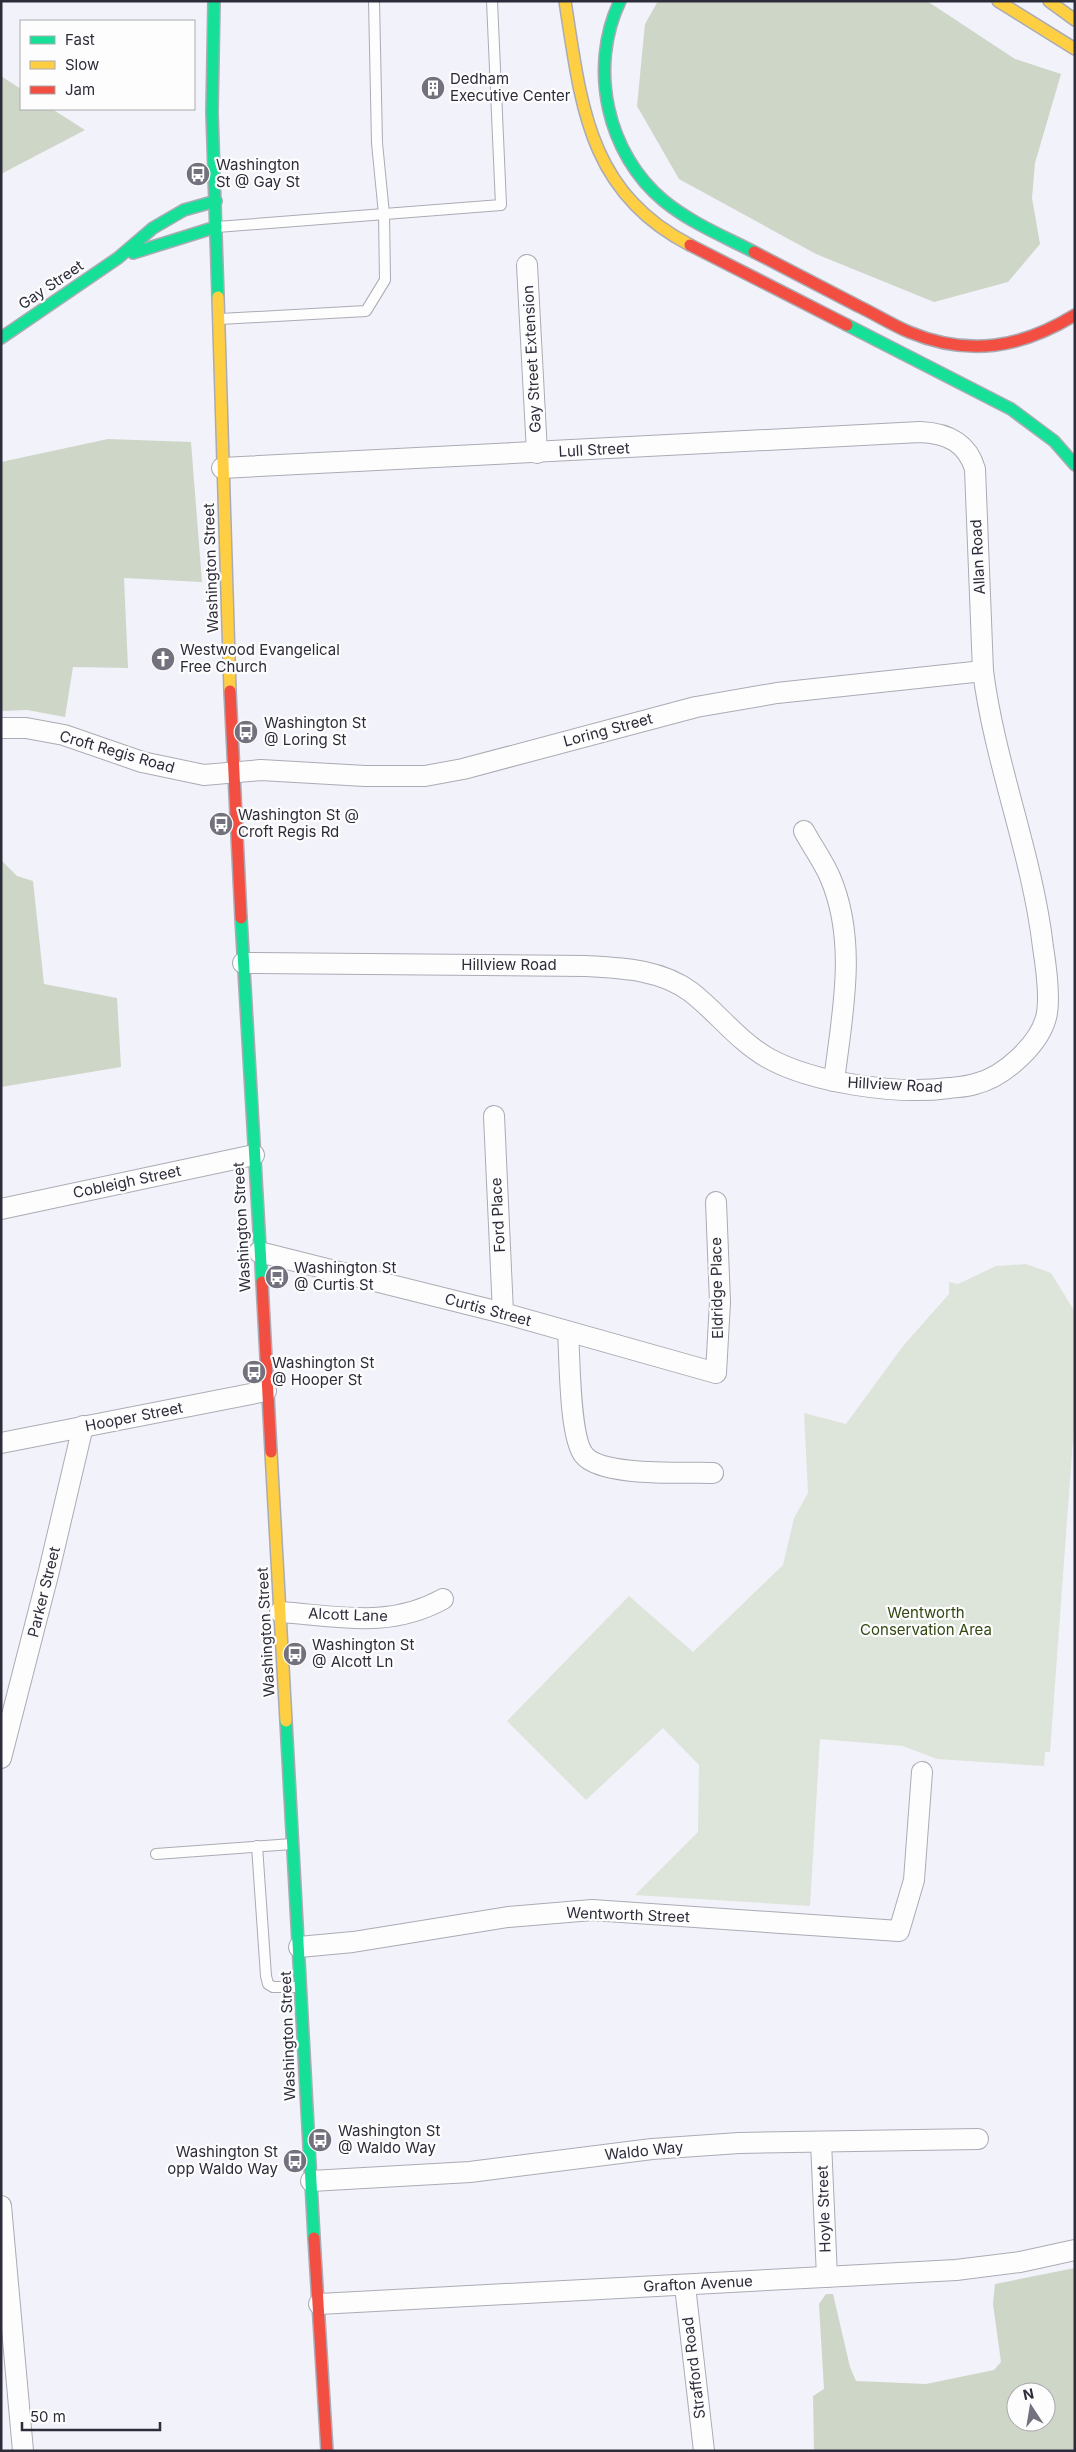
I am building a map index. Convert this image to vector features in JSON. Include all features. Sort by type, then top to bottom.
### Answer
[{"type":"main road","name":"Washington Street","points":[[214,1],[212,112],[233,773],[266,1391],[328,2451]]},
{"type":"main road","points":[[565,1],[590,137],[609,175],[626,197],[647,218],[684,242],[1011,409],[1036,425],[1056,442],[1075,465]]},
{"type":"main road","points":[[620,1],[609,28],[606,47],[604,82],[606,99],[623,154],[647,186],[663,202],[682,215],[857,305],[910,332],[932,340],[958,346],[999,347],[1038,336],[1075,315]]},
{"type":"main road","points":[[998,1],[1075,50]]},
{"type":"main road","points":[[1049,1],[1075,20]]},
{"type":"main road","name":"Gay Street","points":[[1,338],[118,258],[153,228],[184,210],[216,200]]},
{"type":"main road","name":"Gay Street","points":[[118,258],[216,227]]},
{"type":"street","name":"Gay Street Extension","points":[[527,265],[537,453]]},
{"type":"street","name":"Lull Street","points":[[222,468],[920,432],[936,433],[950,437],[963,446]]},
{"type":"street","name":"Allan Road","points":[[963,446],[971,456],[975,469],[983,671]]},
{"type":"street","name":"Loring Street","points":[[233,773],[261,770],[365,776],[425,776],[473,766],[696,707],[777,693],[983,671]]},
{"type":"street","name":"Hillview Road","points":[[243,963],[585,966],[634,970],[654,974],[690,992],[748,1043],[767,1057],[795,1069],[834,1081],[863,1086],[935,1090],[976,1084],[1007,1068],[1036,1040],[1047,1013],[1045,963],[1040,915],[994,736],[983,671]]},
{"type":"street","name":"Croft Regis Road","points":[[1,728],[26,728],[64,735],[142,762],[204,775],[233,773]]},
{"type":"street","points":[[804,831],[830,878],[840,916],[845,950],[846,978],[834,1081]]},
{"type":"street","name":"Ford Place","points":[[494,1116],[503,1313]]},
{"type":"street","name":"Cobleigh Street","points":[[1,1209],[254,1155]]},
{"type":"street","name":"Eldridge Place","points":[[716,1202],[720,1302],[716,1373]]},
{"type":"street","name":"Curtis Street","points":[[259,1252],[503,1313],[716,1373]]},
{"type":"street","points":[[568,1332],[575,1433],[584,1455],[604,1467],[713,1473]]},
{"type":"street","name":"Hooper Street","points":[[1,1443],[266,1391]]},
{"type":"street","name":"Parker Street","points":[[1,1758],[50,1572],[83,1426]]},
{"type":"street","name":"Alcott Lane","points":[[280,1612],[382,1619],[424,1609],[443,1599]]},
{"type":"street","name":"Wentworth Street","points":[[299,1947],[353,1942],[508,1917],[592,1910],[899,1931],[914,1880],[922,1772]]},
{"type":"street","name":"Waldo Way","points":[[311,2181],[470,2172],[662,2148],[739,2143],[978,2139]]},
{"type":"street","name":"Hoyle Street","points":[[821,2142],[827,2277]]},
{"type":"street","points":[[1,2206],[23,2451]]},
{"type":"street","name":"Grafton Avenue","points":[[319,2304],[685,2286],[990,2266],[1051,2257],[1075,2250]]},
{"type":"street","name":"Strafford Road","points":[[685,2286],[704,2451]]},
{"type":"lane","points":[[218,320],[366,311],[385,280],[384,214],[377,143],[374,1]]},
{"type":"lane","points":[[216,227],[501,205],[492,1]]},
{"type":"lane","points":[[156,1854],[293,1844]]},
{"type":"lane","points":[[257,1846],[268,1984],[273,1987],[301,1987]]},
{"type":"green space","points":[[658,1],[927,1],[1015,59],[1061,74],[1035,163],[1032,198],[1040,244],[1008,282],[934,302],[816,254],[679,179],[637,106],[645,24]]},
{"type":"green space","points":[[1,76],[20,88],[20,110],[54,110],[85,130],[1,174]]},
{"type":"green space","points":[[108,439],[191,442],[202,582],[124,578],[128,668],[73,667],[65,717],[27,710],[1,711],[1,462]]},
{"type":"green space","points":[[1,860],[17,876],[33,881],[44,984],[117,998],[121,1067],[1,1087]]},
{"type":"green space","name":"Wentworth Conservation Area","points":[[1026,1264],[1051,1273],[1075,1312],[1075,1412],[1050,1752],[1045,1752],[1044,1766],[937,1759],[903,1746],[820,1739],[810,1906],[635,1895],[698,1832],[699,1765],[663,1728],[586,1800],[507,1721],[629,1596],[693,1652],[783,1565],[794,1518],[808,1493],[804,1413],[846,1424],[903,1346],[949,1294],[949,1282],[958,1284],[996,1266]]},
{"type":"green space","points":[[1075,2268],[1075,2451],[814,2451],[813,2396],[824,2389],[819,2304],[826,2294],[833,2294],[850,2367],[856,2381],[926,2384],[994,2370],[1001,2362],[993,2304],[995,2284]]},
{"type":"traffic: fast","points":[[214,1],[212,112],[218,297]]},
{"type":"traffic: fast","points":[[620,1],[610,27],[605,54],[605,81],[609,109],[617,135],[629,159],[644,182],[674,209],[708,229],[754,252]]},
{"type":"traffic: fast","points":[[1,338],[118,258],[153,228],[184,210],[216,201]]},
{"type":"traffic: fast","points":[[133,253],[216,227]]},
{"type":"traffic: fast","points":[[847,325],[1011,409],[1054,441],[1075,465]]},
{"type":"traffic: fast","points":[[241,918],[262,1282]]},
{"type":"traffic: fast","points":[[286,1721],[314,2238]]},
{"type":"traffic: slow","points":[[565,1],[584,109],[595,141],[609,171],[629,199],[656,223],[690,245]]},
{"type":"traffic: slow","points":[[998,1],[1075,49]]},
{"type":"traffic: slow","points":[[1049,1],[1075,20]]},
{"type":"traffic: slow","points":[[218,297],[230,691]]},
{"type":"traffic: slow","points":[[271,1452],[286,1721]]},
{"type":"traffic: jam","points":[[690,245],[847,325]]},
{"type":"traffic: jam","points":[[754,252],[909,332],[953,345],[994,345],[1015,341],[1035,335],[1075,315]]},
{"type":"traffic: jam","points":[[230,691],[241,918]]},
{"type":"traffic: jam","points":[[262,1282],[271,1452]]},
{"type":"traffic: jam","points":[[314,2238],[327,2451]]},
{"type":"place","name":"Dedham Executive Center","points":[[433,88]]},
{"type":"place","name":"Washington St @ Gay St","points":[[198,174]]},
{"type":"place","name":"Westwood Evangelical Free Church","points":[[163,659]]},
{"type":"place","name":"Washington St @ Loring St","points":[[246,732]]},
{"type":"place","name":"Washington St @ Croft Regis Rd","points":[[221,824]]},
{"type":"place","name":"Washington St @ Curtis St","points":[[277,1277]]},
{"type":"place","name":"Washington St @ Hooper St","points":[[254,1372]]},
{"type":"place","name":"Washington St @ Alcott Ln","points":[[295,1654]]},
{"type":"place","name":"Washington St @ Waldo Way","points":[[320,2140]]},
{"type":"place","name":"Washington St opp Waldo Way","points":[[295,2161]]}]
